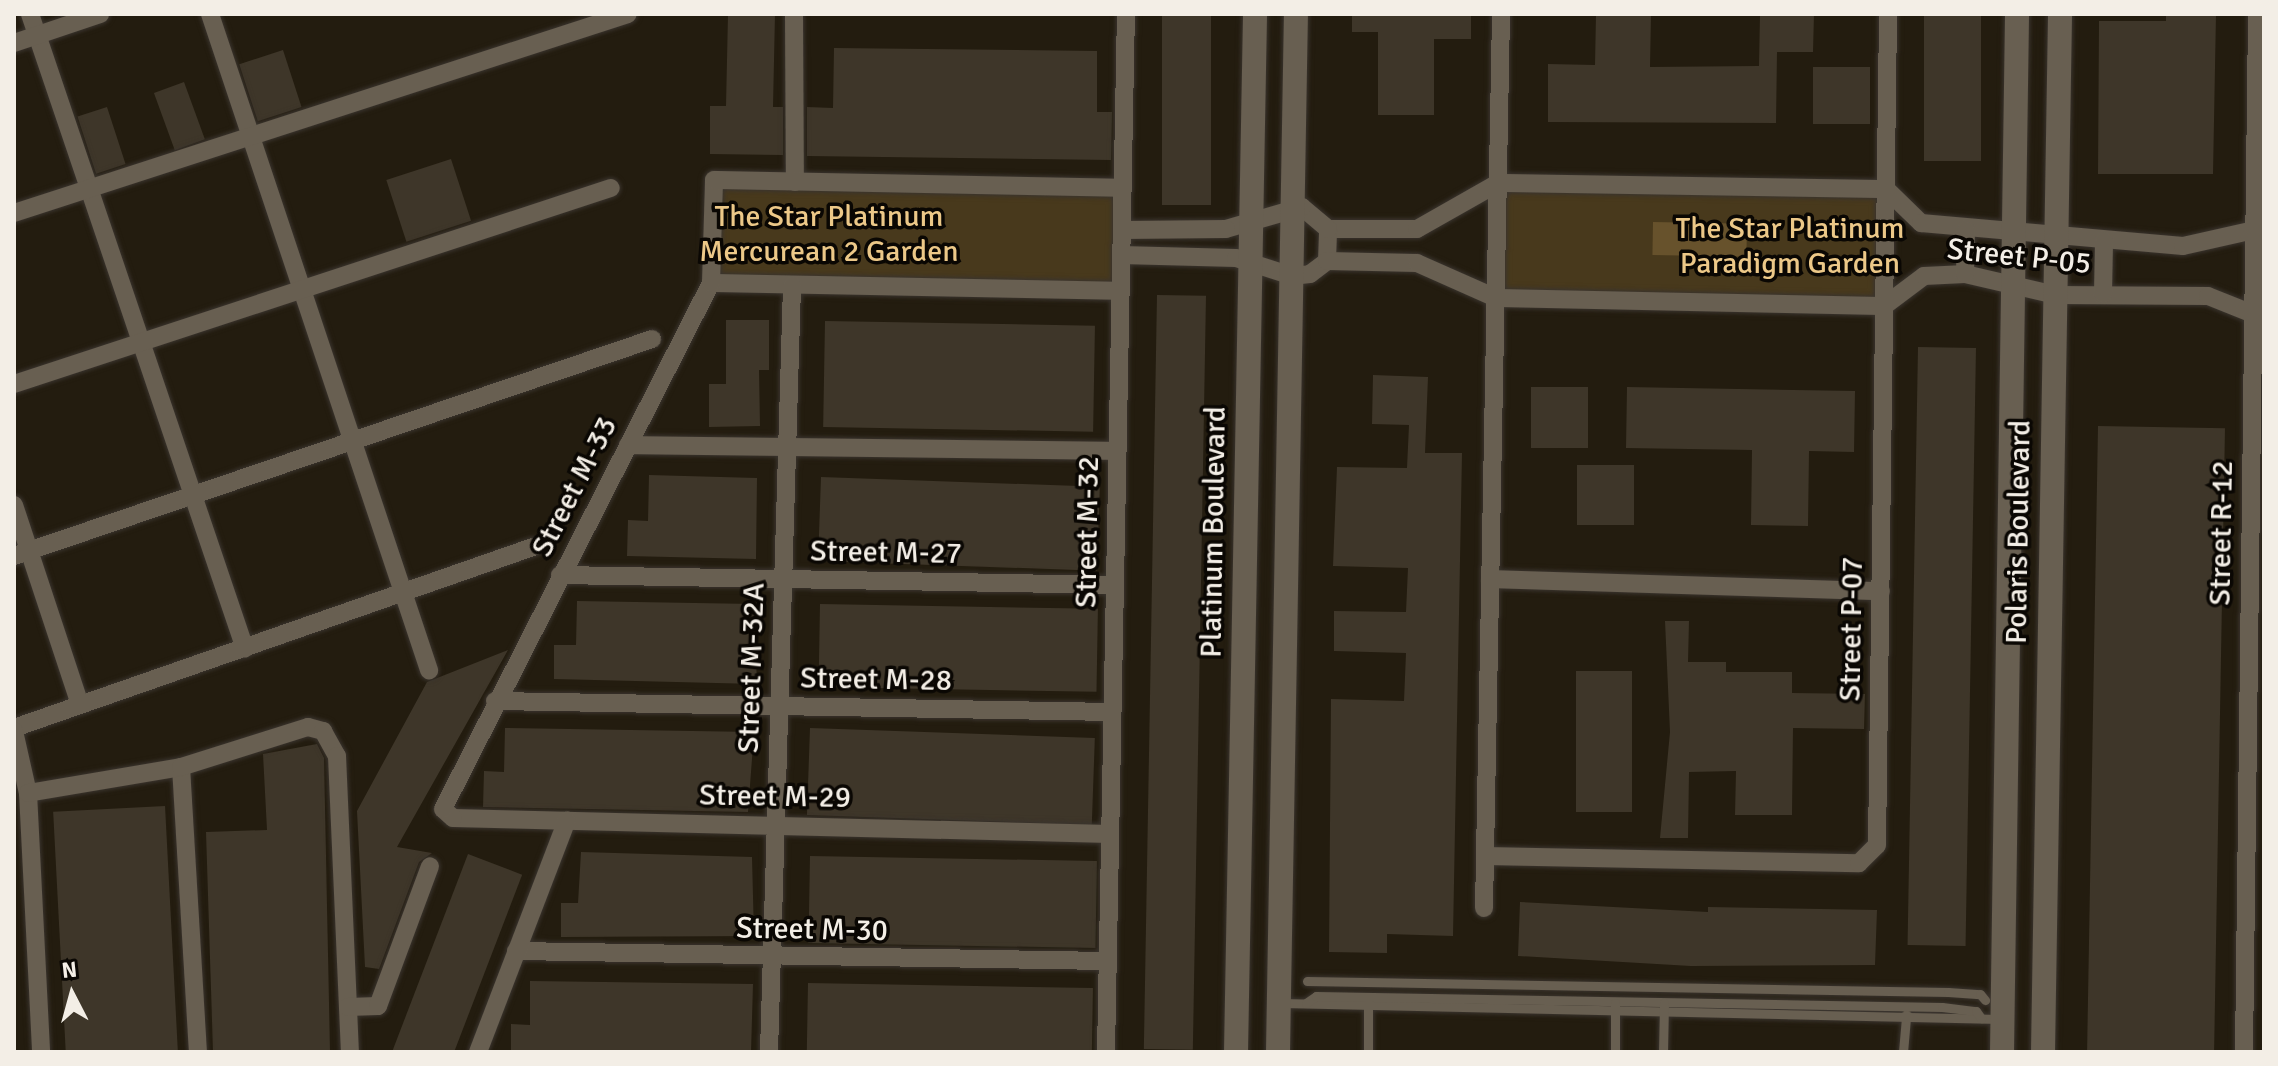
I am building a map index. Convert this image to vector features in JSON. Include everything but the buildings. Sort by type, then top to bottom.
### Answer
[{"type":"street","points":[[30,14],[245,649]]},
{"type":"street","points":[[14,43],[100,14]]},
{"type":"street","points":[[210,14],[429,670]]},
{"type":"street","points":[[14,213],[628,14]]},
{"type":"street","points":[[794,14],[795,182],[1122,188]]},
{"type":"street","name":"Street M-32","points":[[1106,1052],[1126,14]]},
{"type":"street","name":"Platinum Boulevard","points":[[1236,1052],[1255,14]]},
{"type":"street","points":[[1278,1052],[1296,14]]},
{"type":"street","points":[[1484,908],[1501,14]]},
{"type":"street","name":"Street P-07","points":[[1485,856],[1859,863],[1877,845],[1888,14]]},
{"type":"street","name":"Polaris Boulevard","points":[[2002,1052],[1993,1010],[2013,289],[2017,14]]},
{"type":"street","name":"Polaris Boulevard","points":[[2043,1052],[2060,14]]},
{"type":"street","name":"Street R-12","points":[[2244,1052],[2255,904],[2259,17]]},
{"type":"street","name":"Street M-33","points":[[443,809],[495,701],[711,283],[714,180],[795,182]]},
{"type":"street","points":[[1328,229],[1417,229],[1498,183],[1886,189],[1921,223],[1966,230],[2014,227],[2104,241],[2183,246],[2259,228]]},
{"type":"street","points":[[14,384],[611,188]]},
{"type":"street","points":[[1122,230],[1226,229],[1293,206],[1311,210],[1328,229],[1327,261]]},
{"type":"street","points":[[1417,229],[1417,263]]},
{"type":"street","points":[[1965,274],[1966,230]]},
{"type":"street","points":[[2103,294],[2104,241]]},
{"type":"street","points":[[1121,255],[1251,262],[1292,276],[1310,274],[1327,261],[1417,263],[1496,298],[1884,306]]},
{"type":"street","name":"Street P-05","points":[[1884,306],[1924,276],[1965,274],[2013,289],[2055,295],[2208,296],[2259,318]]},
{"type":"street","points":[[711,283],[1120,291]]},
{"type":"street","name":"Street M-32A","points":[[769,1052],[792,285]]},
{"type":"street","points":[[22,553],[652,339]]},
{"type":"street","points":[[628,445],[1117,451]]},
{"type":"street","points":[[14,505],[22,553],[80,704]]},
{"type":"street","points":[[41,1052],[28,793],[14,730],[80,704],[533,547]]},
{"type":"street","name":"Street M-27","points":[[560,575],[1115,585]]},
{"type":"street","points":[[1490,579],[1881,591]]},
{"type":"street","name":"Street M-28","points":[[495,701],[1112,712]]},
{"type":"street","points":[[28,793],[181,767],[308,727],[335,742],[350,1052]]},
{"type":"street","points":[[181,767],[198,1052]]},
{"type":"street","name":"Street M-29","points":[[443,809],[453,818],[1110,834]]},
{"type":"street","points":[[478,1052],[567,820]]},
{"type":"street","points":[[348,1007],[378,1006],[430,866]]},
{"type":"street","name":"Street M-30","points":[[516,951],[772,958],[1108,961]]},
{"type":"lane","points":[[1279,992],[1315,976],[1352,977],[1365,985],[1615,1000]]},
{"type":"lane","points":[[1279,992],[1306,1003],[1348,1000],[1615,1000],[1993,1010]]},
{"type":"lane","points":[[1664,1001],[1979,994],[1993,1010]]},
{"type":"lane","points":[[1348,1000],[1368,1004],[1615,1000],[1906,1014],[1942,1011]]},
{"type":"lane","points":[[1615,1000],[1615,1052]]},
{"type":"lane","points":[[1663,1052],[1664,1001]]},
{"type":"lane","points":[[1368,1004],[1368,1052]]},
{"type":"lane","points":[[1903,1052],[1906,1014]]},
{"type":"lane","points":[[1236,1052],[1248,1052]]},
{"type":"green space","name":"The Star Platinum Mercurean 2 Garden","points":[[714,180],[1122,187],[1120,290],[712,283]]},
{"type":"green space","name":"The Star Platinum Paradigm Garden","points":[[1498,183],[1886,190],[1884,305],[1496,298]]},
{"type":"shaded area","points":[[1653,222],[1747,224],[1746,257],[1652,255]]}]
